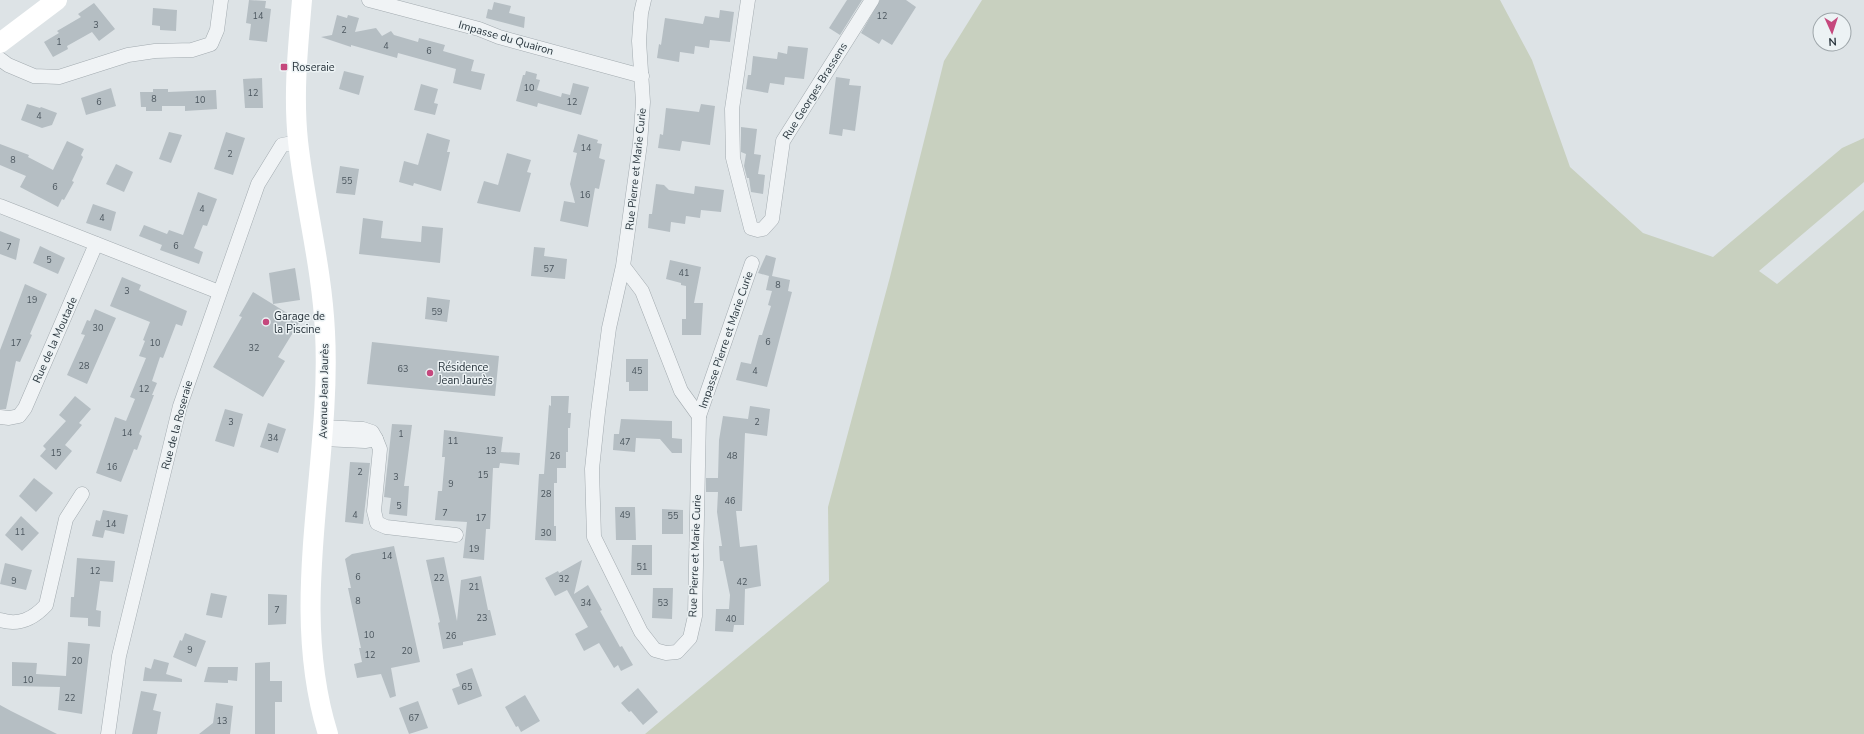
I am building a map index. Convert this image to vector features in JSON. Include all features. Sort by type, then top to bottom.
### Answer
[{"type":"main road","points":[[0,43],[56,0]]},
{"type":"main road","name":"Avenue Jean Jaurès","points":[[302,0],[295,98],[298,142],[320,277],[325,332],[324,433],[312,565],[310,623],[313,667],[321,711],[328,734]]},
{"type":"street","points":[[0,59],[8,65],[34,76],[59,77],[128,55],[155,51],[192,50],[211,44],[217,30],[221,0]]},
{"type":"street","name":"Impasse du Quairon","points":[[369,0],[479,29],[498,37],[642,76]]},
{"type":"street","name":"Rue Pierre et Marie Curie","points":[[644,0],[641,13],[639,41],[643,102],[640,144],[624,266],[609,328],[598,412],[592,469],[594,537],[641,632],[655,650],[666,652],[676,652],[690,638],[695,616],[699,416]]},
{"type":"street","name":"Rue Georges Brassens","points":[[748,0],[732,109],[733,158],[751,228],[758,230],[763,229],[772,219],[784,141],[872,0]]},
{"type":"street","name":"Rue de la Roseraie","points":[[108,734],[119,656],[180,406],[258,184],[282,145],[298,142]]},
{"type":"street","points":[[0,206],[220,292]]},
{"type":"street","name":"Rue de la Moutade","points":[[0,417],[9,418],[19,416],[25,408],[96,244]]},
{"type":"street","name":"Impasse Pierre et Marie Curie","points":[[699,416],[752,263]]},
{"type":"street","points":[[624,266],[642,292],[681,390],[699,416]]},
{"type":"street","points":[[324,433],[365,442],[376,439],[380,449],[374,511],[377,523],[386,527],[456,535]]},
{"type":"street","points":[[0,620],[13,622],[24,621],[36,615],[46,605],[66,519],[82,494]]},
{"type":"green space","points":[[982,0],[1500,0],[1532,60],[1570,167],[1643,233],[1713,257],[1842,148],[1864,138],[1864,182],[1759,271],[1777,284],[1864,210],[1864,734],[645,734],[829,581],[828,507],[890,277],[944,61]]},
{"type":"building","points":[[249,0],[266,1],[265,8],[271,9],[267,42],[249,40],[251,24],[246,23]]},
{"type":"building","points":[[847,0],[862,0],[840,35],[829,28]]},
{"type":"building","points":[[880,0],[906,0],[916,7],[892,45],[882,39],[879,44],[861,33]]},
{"type":"building","points":[[494,2],[511,6],[509,13],[525,17],[524,28],[486,18],[488,9],[492,10]]},
{"type":"building","points":[[94,3],[115,29],[99,41],[92,32],[67,46],[68,49],[53,57],[44,42],[59,33],[57,31],[81,17],[78,14]]},
{"type":"building","points":[[153,8],[177,10],[176,31],[160,30],[160,26],[152,25]]},
{"type":"building","points":[[720,10],[734,12],[730,42],[710,40],[709,48],[695,46],[694,54],[680,52],[679,62],[657,58],[659,44],[661,45],[665,18],[703,24],[705,16],[719,18]]},
{"type":"building","points":[[337,15],[347,18],[348,15],[359,18],[355,32],[376,28],[382,36],[391,31],[394,35],[418,42],[419,38],[445,45],[443,51],[474,60],[471,71],[485,74],[481,90],[453,83],[456,69],[398,53],[397,58],[351,45],[351,47],[321,37],[332,35]]},
{"type":"building","points":[[788,46],[808,48],[804,79],[785,77],[784,85],[770,83],[768,93],[746,89],[748,75],[751,75],[753,56],[777,59],[778,52],[787,54]]},
{"type":"building","points":[[344,71],[364,76],[359,95],[339,89]]},
{"type":"building","points":[[526,71],[537,74],[536,79],[540,80],[537,90],[561,97],[562,93],[570,95],[573,83],[589,87],[581,115],[538,103],[537,107],[516,101],[523,75],[525,75]]},
{"type":"building","points":[[836,77],[850,79],[849,85],[861,86],[855,131],[843,129],[842,136],[829,134]]},
{"type":"building","points":[[262,78],[263,108],[245,108],[243,79]]},
{"type":"building","points":[[421,84],[438,89],[434,103],[438,104],[435,115],[414,110]]},
{"type":"building","points":[[111,88],[116,106],[86,115],[81,98]]},
{"type":"building","points":[[153,89],[168,89],[168,92],[216,90],[217,109],[185,111],[185,106],[162,106],[162,111],[146,111],[146,107],[141,107],[140,92],[153,92]]},
{"type":"building","points":[[27,104],[57,113],[52,125],[42,128],[21,120]]},
{"type":"building","points":[[701,104],[715,106],[710,145],[682,141],[680,151],[658,148],[660,134],[663,135],[666,108],[699,112]]},
{"type":"building","points":[[741,127],[757,129],[754,154],[761,155],[758,174],[765,175],[763,194],[751,192],[749,178],[747,178],[744,166],[746,154],[741,152]]},
{"type":"building","points":[[169,132],[182,135],[171,163],[159,159]]},
{"type":"building","points":[[226,132],[245,138],[233,175],[214,169]]},
{"type":"building","points":[[427,133],[450,140],[447,152],[450,152],[441,191],[414,183],[413,186],[399,182],[404,161],[418,165]]},
{"type":"building","points":[[578,134],[598,140],[597,143],[602,144],[599,158],[605,160],[599,189],[595,188],[588,227],[560,221],[564,201],[575,203],[570,184],[577,153],[573,152]]},
{"type":"building","points":[[67,141],[84,149],[81,155],[83,157],[72,181],[74,182],[64,200],[62,199],[58,207],[20,187],[26,176],[0,165],[0,144],[29,155],[28,157],[53,170]]},
{"type":"building","points":[[507,153],[531,160],[527,172],[531,173],[520,212],[477,203],[484,181],[498,185]]},
{"type":"building","points":[[116,164],[133,172],[124,192],[106,184]]},
{"type":"building","points":[[340,166],[359,169],[355,195],[336,193]]},
{"type":"building","points":[[656,184],[664,185],[669,190],[694,194],[695,186],[724,190],[721,212],[701,210],[700,218],[686,216],[685,224],[671,222],[670,232],[648,228],[649,214],[652,214]]},
{"type":"building","points":[[198,192],[217,199],[207,226],[203,225],[194,248],[203,252],[199,264],[160,250],[162,245],[139,236],[144,225],[167,234],[169,230],[183,235]]},
{"type":"building","points":[[93,204],[116,212],[111,231],[86,223]]},
{"type":"building","points":[[363,218],[383,221],[381,238],[421,242],[422,226],[443,228],[440,263],[359,254]]},
{"type":"building","points":[[0,231],[20,239],[16,260],[0,254]]},
{"type":"building","points":[[40,246],[65,258],[58,274],[33,263]]},
{"type":"building","points":[[534,247],[545,248],[544,256],[567,259],[565,279],[531,276]]},
{"type":"building","points":[[766,255],[776,258],[772,276],[790,280],[788,291],[792,292],[767,387],[736,380],[741,362],[751,364],[759,335],[762,335],[771,306],[768,305],[772,291],[766,290],[769,276],[758,273]]},
{"type":"building","points":[[670,260],[701,267],[694,303],[703,303],[701,335],[682,335],[682,319],[686,319],[686,286],[666,279]]},
{"type":"building","points":[[295,268],[300,300],[273,304],[269,273]]},
{"type":"building","points":[[122,277],[141,285],[139,290],[187,311],[182,326],[176,324],[163,358],[160,357],[152,381],[157,383],[152,395],[154,395],[139,434],[142,436],[137,450],[134,449],[121,482],[96,473],[115,417],[126,421],[135,399],[130,397],[146,358],[139,356],[150,322],[110,306]]},
{"type":"building","points":[[25,284],[47,294],[20,362],[16,361],[6,409],[0,409],[0,350]]},
{"type":"building","points":[[253,292],[300,321],[278,357],[285,361],[263,397],[213,367],[242,317],[239,316]]},
{"type":"building","points":[[427,297],[450,300],[447,322],[425,319]]},
{"type":"building","points":[[95,309],[116,318],[87,384],[67,375],[85,335],[81,334],[87,320],[90,321]]},
{"type":"building","name":"Résidence Jean Jaurès","points":[[372,342],[499,356],[495,396],[367,384]]},
{"type":"building","points":[[626,359],[648,359],[648,391],[629,391],[629,382],[626,382]]},
{"type":"building","points":[[75,396],[91,409],[79,423],[82,425],[65,445],[72,451],[56,470],[40,456],[46,449],[43,446],[66,421],[59,415]]},
{"type":"building","points":[[551,396],[569,396],[568,413],[571,413],[570,428],[568,428],[566,468],[557,468],[557,483],[554,483],[554,526],[556,526],[556,541],[535,540],[539,474],[544,474]]},
{"type":"building","points":[[750,406],[770,409],[767,436],[745,433],[742,511],[736,511],[740,547],[757,545],[761,586],[745,589],[744,625],[734,625],[733,632],[715,631],[716,609],[729,609],[730,595],[723,561],[720,561],[719,546],[722,546],[717,512],[718,492],[706,492],[706,478],[718,478],[719,440],[723,416],[748,419]]},
{"type":"building","points":[[225,409],[243,414],[234,447],[215,441]]},
{"type":"building","points":[[621,419],[672,421],[672,438],[682,439],[682,453],[672,453],[660,439],[636,438],[635,452],[613,450],[614,434],[619,434]]},
{"type":"building","points":[[268,423],[286,429],[278,453],[260,447]]},
{"type":"building","points":[[392,424],[412,425],[404,486],[409,486],[407,516],[389,514],[391,498],[384,497]]},
{"type":"building","points":[[444,430],[503,437],[501,452],[520,453],[519,465],[500,463],[499,468],[493,468],[490,529],[486,529],[484,560],[463,558],[467,522],[435,520],[438,491],[442,491],[445,457],[442,457]]},
{"type":"building","points":[[350,462],[370,463],[363,524],[345,522]]},
{"type":"building","points":[[34,478],[53,493],[36,512],[19,496]]},
{"type":"building","points":[[615,507],[635,507],[636,540],[616,540]]},
{"type":"building","points":[[662,509],[683,510],[683,534],[662,534]]},
{"type":"building","points":[[103,510],[128,515],[124,534],[105,530],[103,538],[92,536],[96,520],[100,521]]},
{"type":"building","points":[[21,516],[39,533],[22,551],[5,535]]},
{"type":"building","points":[[632,545],[652,545],[652,575],[631,575]]},
{"type":"building","points":[[394,546],[420,662],[391,668],[396,696],[390,698],[381,674],[357,678],[354,664],[362,662],[359,648],[361,648],[348,588],[351,588],[345,559],[352,554]]},
{"type":"building","points":[[444,557],[457,621],[461,580],[481,576],[488,610],[490,610],[496,635],[463,642],[463,645],[443,649],[438,623],[440,622],[426,560]]},
{"type":"building","points":[[77,558],[115,561],[113,582],[100,581],[96,610],[101,611],[100,627],[88,626],[88,618],[70,617],[71,597],[74,597]]},
{"type":"building","points":[[582,560],[574,594],[588,585],[602,610],[600,611],[620,647],[622,646],[633,665],[621,671],[618,665],[614,668],[599,643],[584,651],[575,634],[588,627],[567,590],[555,596],[545,578],[558,571],[559,573]]},
{"type":"building","points":[[5,563],[32,570],[26,590],[0,584]]},
{"type":"building","points":[[653,588],[673,588],[672,619],[652,618]]},
{"type":"building","points":[[211,593],[227,596],[222,618],[206,615]]},
{"type":"building","points":[[268,594],[287,595],[286,624],[268,625]]},
{"type":"building","points":[[185,633],[206,641],[196,667],[173,657],[180,640],[182,641]]},
{"type":"building","points":[[68,642],[90,644],[82,714],[58,710],[60,687],[12,686],[12,662],[37,663],[36,674],[66,676]]},
{"type":"building","points":[[154,659],[169,663],[166,674],[182,679],[182,682],[143,681],[145,667],[151,669]]},
{"type":"building","points":[[270,662],[270,681],[282,681],[282,702],[275,702],[275,734],[255,734],[255,663]]},
{"type":"building","points":[[208,667],[238,667],[237,681],[228,680],[228,683],[204,682]]},
{"type":"building","points":[[472,668],[482,696],[458,705],[452,689],[460,686],[456,674]]},
{"type":"building","points":[[638,688],[658,712],[643,725],[631,711],[629,712],[621,703]]},
{"type":"building","points":[[141,691],[157,694],[153,710],[161,712],[157,734],[132,734]]},
{"type":"building","points":[[525,695],[540,721],[521,732],[518,726],[516,727],[505,707]]},
{"type":"building","points":[[418,701],[428,728],[409,734],[399,708]]},
{"type":"building","points":[[216,703],[233,706],[230,734],[199,734],[213,723]]},
{"type":"building","points":[[0,705],[11,711],[57,734],[0,734]]},
{"type":"place","name":"Roseraie","points":[[284,67]]},
{"type":"place","name":"Garage de la Piscine","points":[[266,322]]},
{"type":"place","name":"Résidence Jean Jaurès","points":[[430,373]]}]
